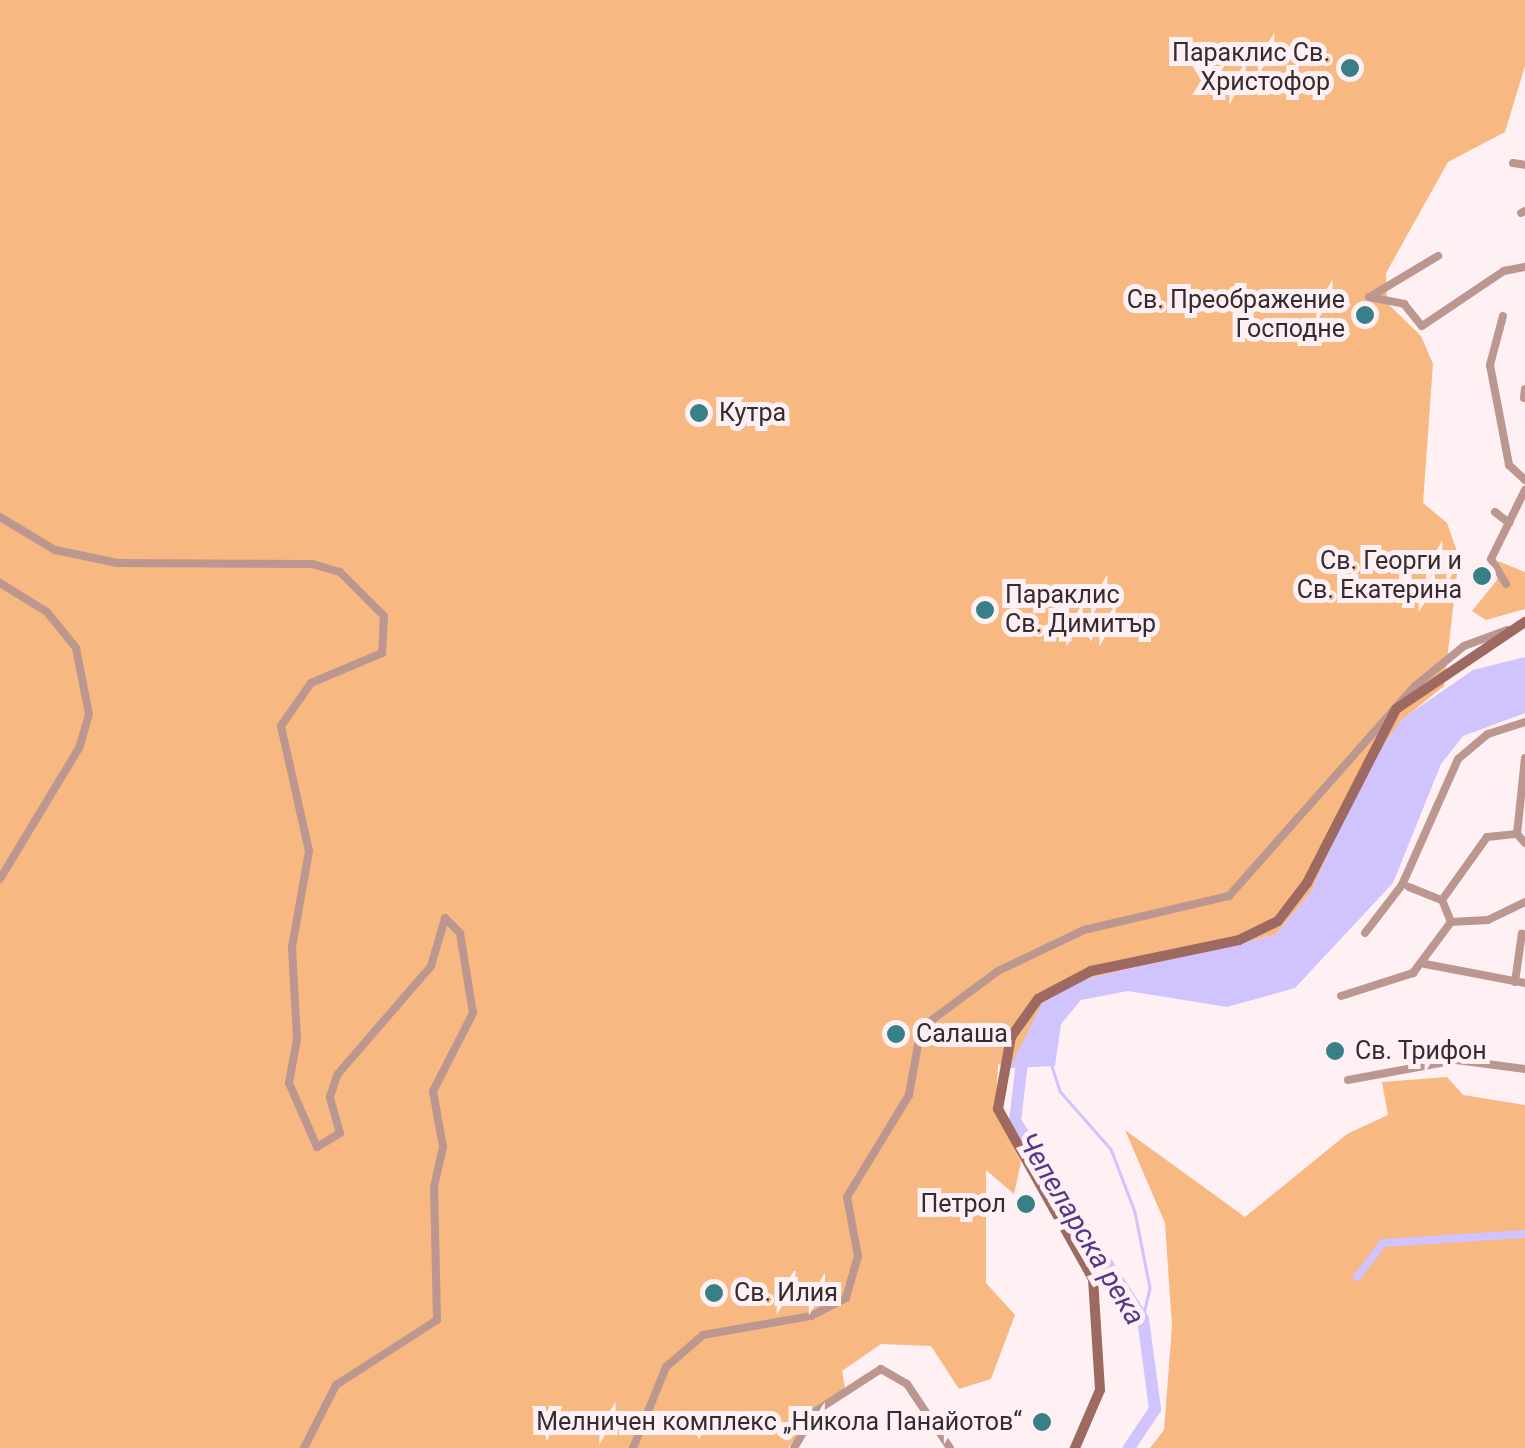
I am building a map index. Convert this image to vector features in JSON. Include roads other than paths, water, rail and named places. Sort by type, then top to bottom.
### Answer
[{"type":"main road","points":[[1075,1448],[1100,1390],[1093,1279],[998,1109],[1011,1036],[1038,1000],[1091,971],[1239,940],[1278,921],[1307,883],[1396,709],[1523,624]]},
{"type":"street","points":[[1514,162],[1525,164]]},
{"type":"street","points":[[1438,256],[1368,297],[1404,304],[1422,326],[1504,271],[1525,268]]},
{"type":"street","points":[[1503,316],[1490,365],[1509,465],[1525,480]]},
{"type":"street","points":[[1524,398],[1525,389]]},
{"type":"street","points":[[1506,584],[1495,548],[1525,490]]},
{"type":"street","points":[[1496,512],[1509,523]]},
{"type":"street","points":[[0,517],[55,550],[118,563],[184,556],[275,570],[312,564],[340,572],[384,616],[382,653],[311,683],[281,726],[309,851],[292,948],[297,1038],[289,1083],[318,1147],[340,1133],[330,1096],[337,1075],[397,1014],[436,956],[440,922],[451,917],[473,1013],[433,1091],[443,1148],[434,1187],[438,1320],[336,1385],[304,1448]]},
{"type":"street","points":[[0,583],[46,612],[76,648],[89,714],[80,748],[0,878]]},
{"type":"street","points":[[634,1448],[666,1367],[703,1336],[734,1323],[811,1316],[846,1298],[858,1256],[847,1197],[909,1095],[922,1028],[998,971],[1084,930],[1229,896],[1415,686],[1464,646],[1523,624]]},
{"type":"street","points":[[1365,933],[1402,885],[1458,759],[1525,722]]},
{"type":"street","points":[[1525,758],[1517,834],[1525,843]]},
{"type":"street","points":[[1442,900],[1487,837],[1517,834]]},
{"type":"street","points":[[1409,887],[1442,900],[1451,922]]},
{"type":"street","points":[[1451,922],[1488,920],[1525,902]]},
{"type":"street","points":[[1425,964],[1451,922]]},
{"type":"street","points":[[1341,996],[1425,964],[1520,982],[1522,933]]},
{"type":"street","points":[[1348,1080],[1456,1060],[1525,1069]]},
{"type":"street","points":[[794,1448],[816,1411],[881,1369],[907,1384],[950,1448]]},
{"type":"waterway","name":"Чепеларска река","points":[[1023,1054],[1015,1121],[1143,1319],[1155,1409],[1129,1448]]},
{"type":"waterway","points":[[1051,1063],[1060,1091],[1111,1149],[1135,1212],[1150,1288],[1143,1319]]},
{"type":"waterway","points":[[1357,1277],[1383,1243],[1525,1234]]},
{"type":"place","name":"Параклис Св. Христофор","points":[[1350,68]]},
{"type":"place","name":"Св. Преображение Господне","points":[[1365,315]]},
{"type":"place","name":"Кутра","points":[[699,413]]},
{"type":"place","name":"Св. Георги и Св. Екатерина","points":[[1482,576]]},
{"type":"place","name":"Параклис Св. Димитър","points":[[985,610]]},
{"type":"place","name":"Салаша","points":[[896,1034]]},
{"type":"place","name":"Св. Трифон","points":[[1335,1051]]},
{"type":"place","name":"Петрол","points":[[1026,1204]]},
{"type":"place","name":"Св. Илия","points":[[714,1293]]},
{"type":"place","name":"Мелничен комплекс „Никола Панайотов“","points":[[1042,1422]]}]
